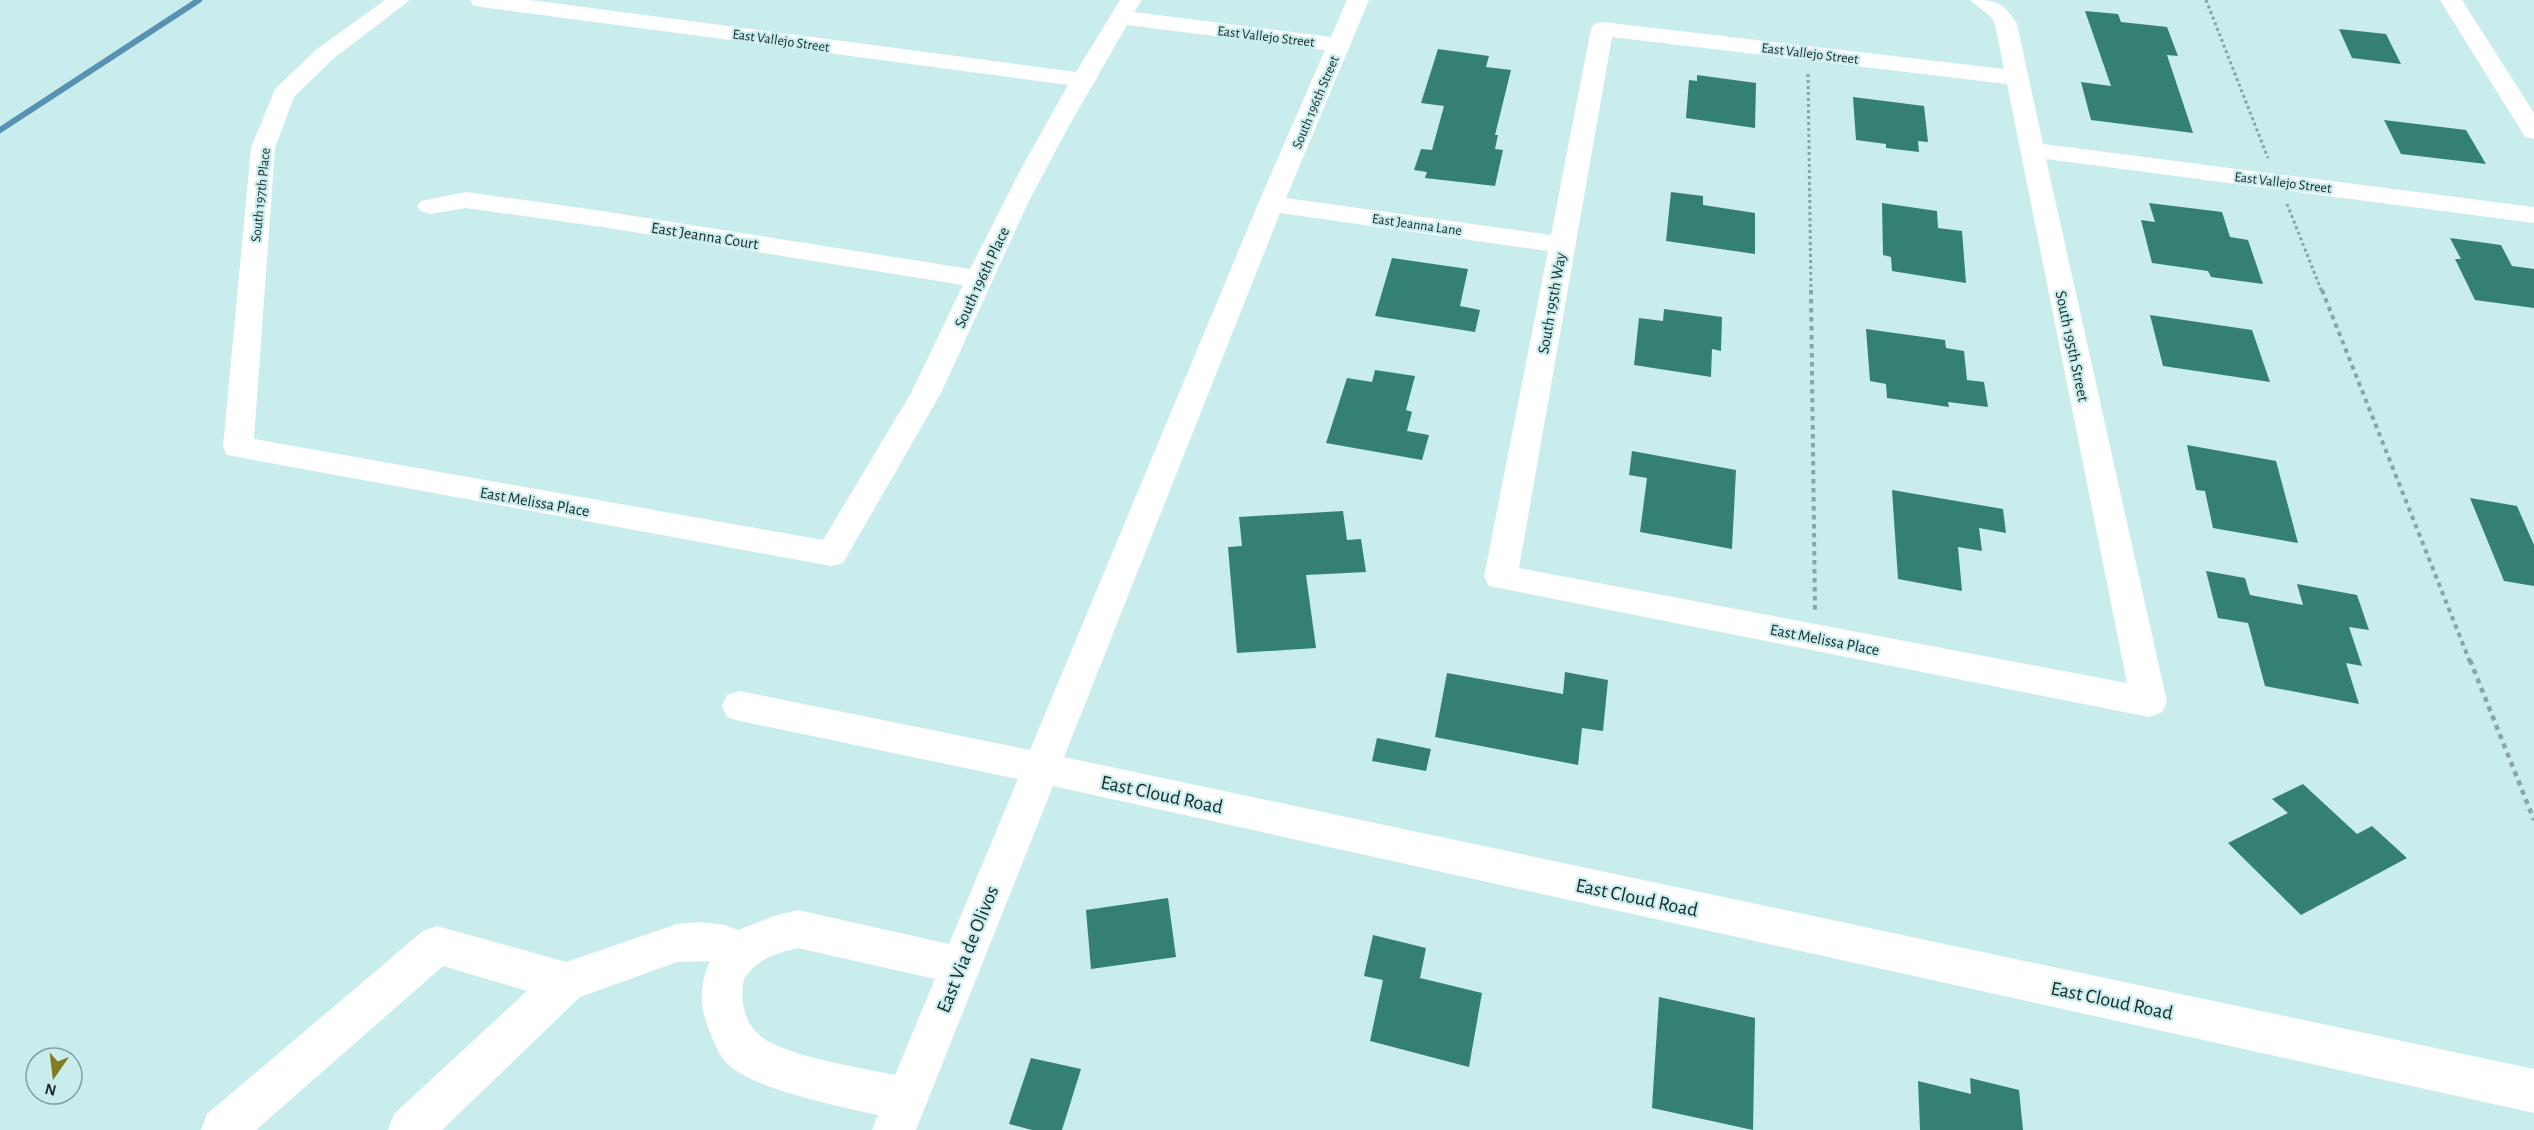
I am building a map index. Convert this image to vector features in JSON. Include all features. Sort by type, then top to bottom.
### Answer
[{"type":"street","name":"South 197th Place","points":[[238,447],[263,148],[283,94],[325,54],[399,0]]},
{"type":"street","name":"East Vallejo Street","points":[[481,0],[1081,80]]},
{"type":"street","name":"South 196th Street","points":[[1041,768],[1271,204],[1358,0]]},
{"type":"street","name":"South 195th Street","points":[[1981,0],[1999,13],[2006,24],[2149,702]]},
{"type":"street","points":[[2451,0],[2534,132]]},
{"type":"street","name":"East Vallejo Street","points":[[1127,6],[1189,17],[1343,37]]},
{"type":"street","name":"South 196th Place","points":[[831,554],[938,370],[1029,177],[1081,80],[1127,6]]},
{"type":"street","name":"East Vallejo Street","points":[[1602,29],[2018,78]]},
{"type":"street","name":"South 195th Way","points":[[1501,577],[1602,29]]},
{"type":"street","name":"East Vallejo Street","points":[[2032,150],[2534,215]]},
{"type":"street","name":"East Jeanna Court","points":[[430,206],[466,200],[979,279]]},
{"type":"street","name":"East Jeanna Lane","points":[[1271,204],[1562,245]]},
{"type":"street","name":"East Melissa Place","points":[[238,447],[831,554]]},
{"type":"street","name":"East Melissa Place","points":[[1501,577],[2149,702]]},
{"type":"street","name":"East Cloud Road","points":[[740,706],[1041,768],[2534,1091]]},
{"type":"street","name":"East Via de Olivos","points":[[901,1115],[1041,768]]},
{"type":"street","points":[[901,1115],[746,1052],[729,1029],[723,1006],[722,981],[729,965],[740,950],[780,933],[798,929],[961,966]]},
{"type":"street","points":[[410,1130],[566,982],[678,942],[702,941],[725,944],[740,950]]},
{"type":"street","points":[[223,1130],[437,945],[566,982]]},
{"type":"path","points":[[2206,0],[2534,820]]},
{"type":"path","points":[[1807,53],[1815,637]]},
{"type":"building","points":[[2085,11],[2118,14],[2121,22],[2167,27],[2178,56],[2167,55],[2193,133],[2091,120],[2081,82],[2111,86]]},
{"type":"building","points":[[2339,29],[2386,34],[2401,64],[2352,58]]},
{"type":"building","points":[[1438,49],[1489,56],[1486,67],[1511,70],[1495,135],[1498,135],[1495,149],[1503,150],[1495,186],[1425,178],[1427,172],[1414,170],[1421,149],[1432,150],[1444,106],[1421,103]]},
{"type":"building","points":[[1697,75],[1756,83],[1755,128],[1686,118],[1689,80],[1697,81]]},
{"type":"building","points":[[1853,97],[1924,106],[1928,142],[1918,141],[1919,152],[1886,148],[1886,144],[1856,140]]},
{"type":"building","points":[[2384,120],[2466,130],[2486,164],[2401,154]]},
{"type":"building","points":[[1671,192],[1703,196],[1703,205],[1755,213],[1755,254],[1666,241]]},
{"type":"building","points":[[1882,203],[1937,211],[1938,228],[1962,231],[1966,283],[1892,271],[1891,257],[1883,255]]},
{"type":"building","points":[[2149,203],[2222,212],[2230,237],[2248,240],[2263,284],[2211,277],[2208,271],[2152,263],[2141,220],[2155,222]]},
{"type":"building","points":[[2450,238],[2501,245],[2512,266],[2534,269],[2534,308],[2475,300],[2455,259],[2461,259]]},
{"type":"building","points":[[1392,258],[1468,269],[1460,306],[1480,310],[1475,332],[1375,316]]},
{"type":"building","points":[[1664,309],[1722,317],[1721,351],[1712,349],[1711,377],[1634,365],[1639,318],[1663,321]]},
{"type":"building","points":[[2150,315],[2252,330],[2270,382],[2163,366]]},
{"type":"building","points":[[1866,329],[1945,340],[1946,348],[1964,351],[1967,380],[1984,382],[1988,407],[1948,402],[1949,407],[1887,398],[1886,384],[1870,381]]},
{"type":"building","points":[[1375,370],[1415,376],[1406,410],[1412,412],[1407,431],[1429,435],[1422,460],[1326,443],[1347,378],[1372,382]]},
{"type":"building","points":[[2187,445],[2276,461],[2298,543],[2213,528],[2205,491],[2196,490]]},
{"type":"building","points":[[1632,451],[1736,470],[1732,549],[1640,532],[1647,478],[1629,475]]},
{"type":"building","points":[[1892,490],[2003,509],[2006,533],[1979,528],[1982,551],[1958,547],[1962,591],[1898,579]]},
{"type":"building","points":[[2470,498],[2517,506],[2534,545],[2534,586],[2504,581]]},
{"type":"building","points":[[1343,511],[1347,540],[1361,539],[1366,572],[1306,575],[1316,648],[1237,653],[1228,547],[1242,546],[1239,517]]},
{"type":"building","points":[[2206,571],[2245,578],[2250,595],[2303,605],[2297,584],[2357,595],[2369,630],[2349,627],[2362,666],[2346,663],[2359,704],[2265,686],[2248,623],[2218,618]]},
{"type":"building","points":[[1565,672],[1608,680],[1603,731],[1582,728],[1578,765],[1435,737],[1447,673],[1563,694]]},
{"type":"building","points":[[1377,738],[1431,749],[1426,771],[1372,761]]},
{"type":"building","points":[[2303,784],[2357,834],[2372,826],[2407,858],[2301,915],[2228,843],[2288,813],[2272,799]]},
{"type":"building","points":[[1168,898],[1176,957],[1091,969],[1086,910]]},
{"type":"building","points":[[1373,935],[1426,948],[1420,978],[1482,993],[1469,1067],[1370,1041],[1383,980],[1364,976]]},
{"type":"building","points":[[1659,997],[1755,1018],[1753,1130],[1652,1108]]},
{"type":"building","points":[[1031,1058],[1081,1069],[1062,1130],[1032,1130],[1009,1124]]},
{"type":"building","points":[[1970,1078],[2019,1090],[2023,1130],[1920,1130],[1918,1081],[1971,1094]]},
{"type":"waterway","points":[[0,130],[199,0]]}]
